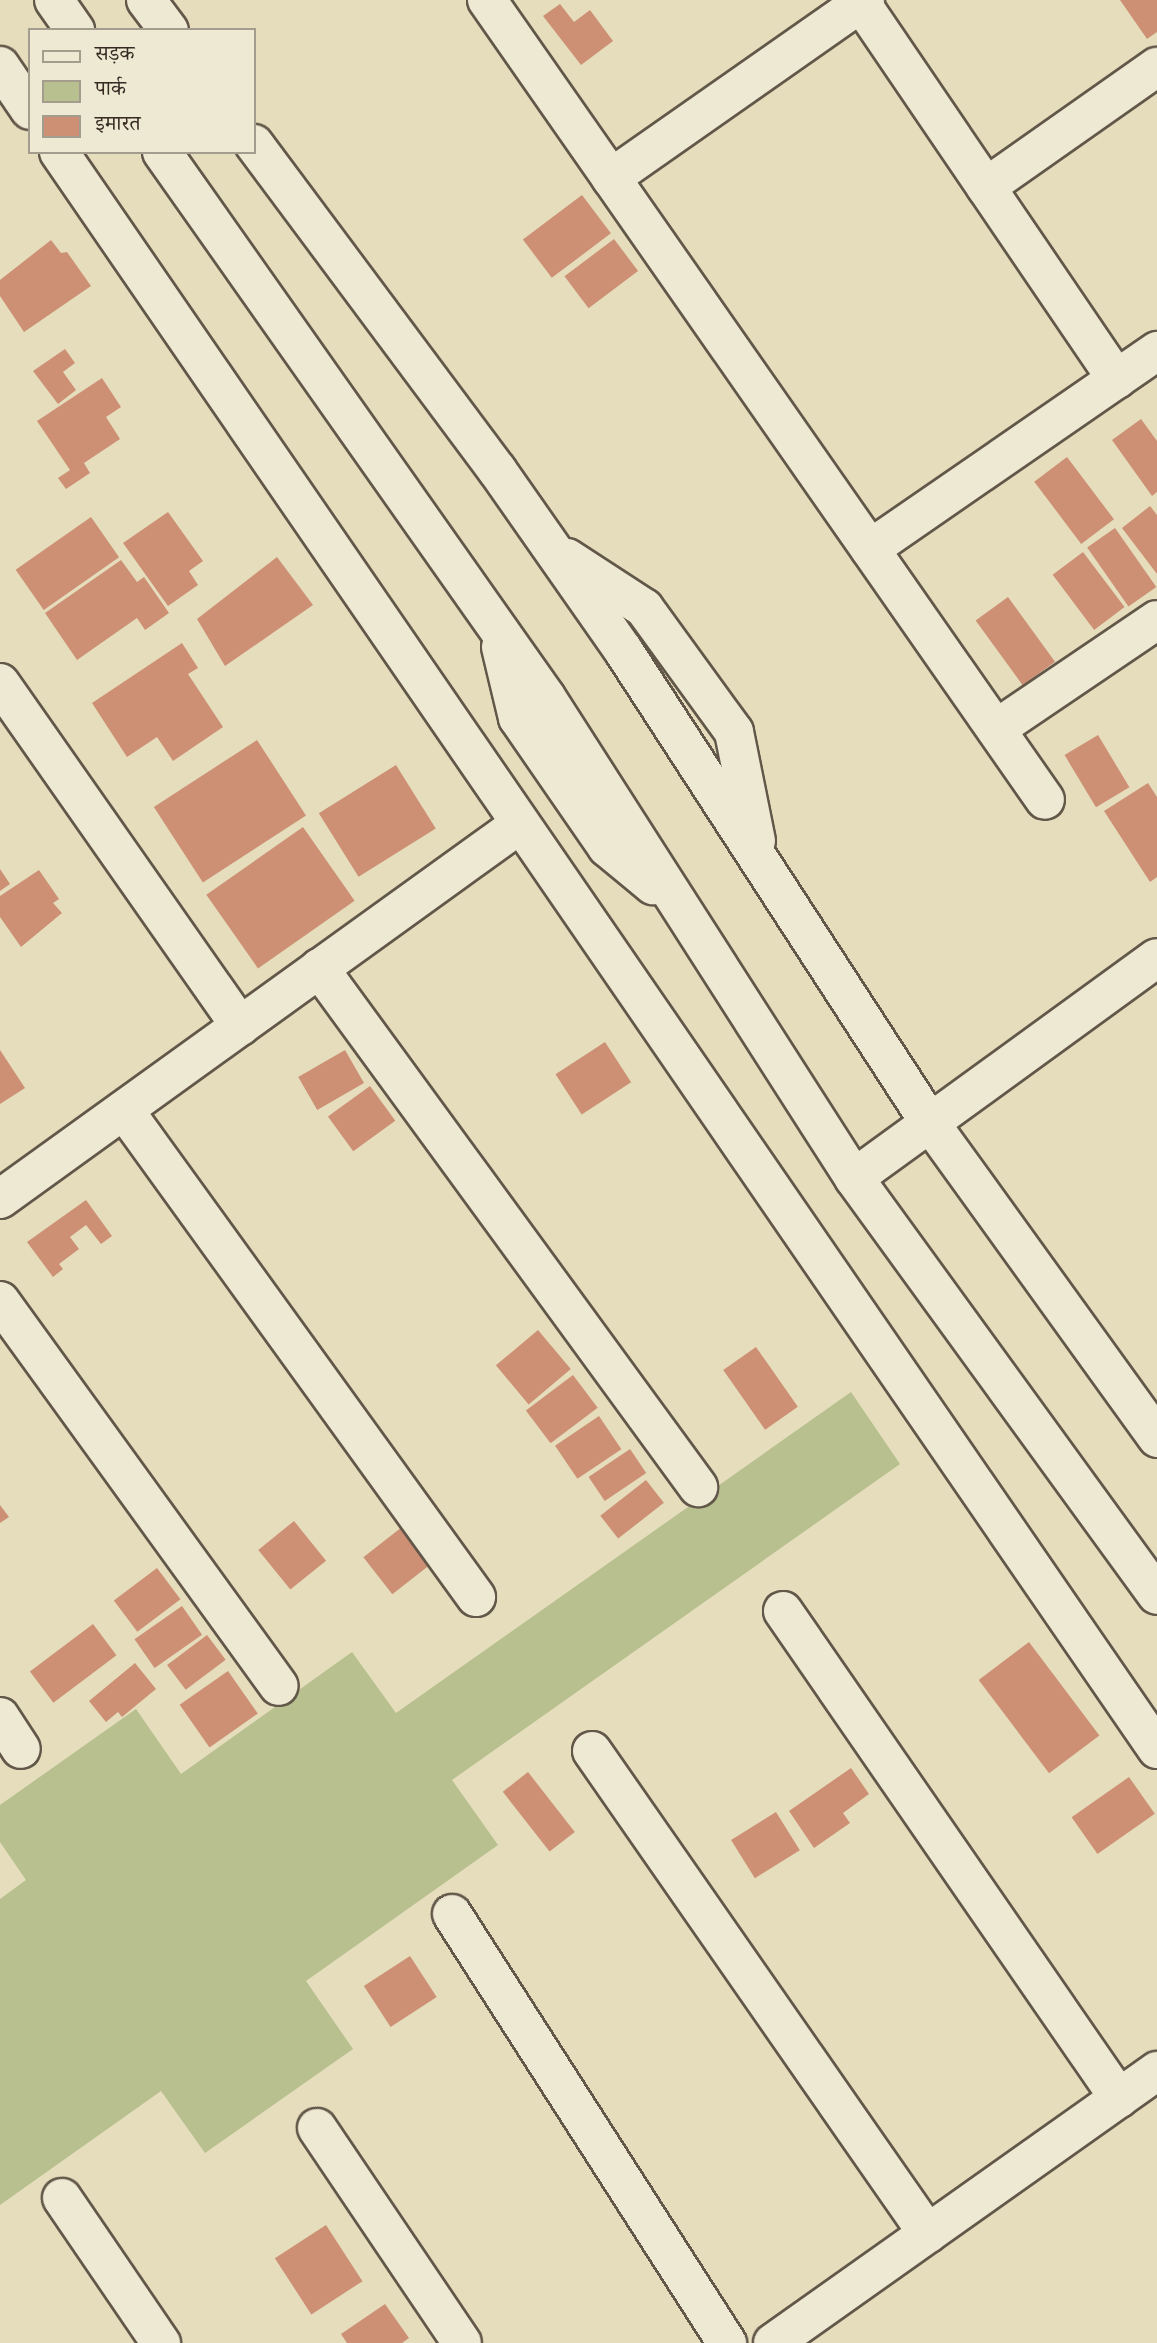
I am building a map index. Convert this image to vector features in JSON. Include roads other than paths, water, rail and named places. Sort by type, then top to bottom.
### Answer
[{"type":"street","points":[[54,0],[74,28]]},
{"type":"street","points":[[146,0],[167,28]]},
{"type":"street","points":[[487,0],[1045,800]]},
{"type":"street","points":[[611,177],[863,2],[1116,379]]},
{"type":"street","points":[[0,66],[28,107]]},
{"type":"street","points":[[986,187],[1157,67]]},
{"type":"street","points":[[256,147],[551,547],[928,1120],[1157,1438]]},
{"type":"street","points":[[60,154],[1157,1749]]},
{"type":"street","points":[[163,154],[496,624],[854,1178],[1157,1595]]},
{"type":"street","points":[[870,549],[1157,351]]},
{"type":"street","points":[[996,729],[1157,620]]},
{"type":"street","points":[[0,683],[240,1026]]},
{"type":"street","points":[[0,1199],[520,824]]},
{"type":"street","points":[[854,1178],[928,1120],[1157,958]]},
{"type":"street","points":[[320,968],[698,1487]]},
{"type":"street","points":[[124,1110],[476,1597]]},
{"type":"street","points":[[0,1301],[279,1686]]},
{"type":"street","points":[[783,1611],[1119,2098]]},
{"type":"street","points":[[0,1717],[22,1749]]},
{"type":"street","points":[[592,1751],[928,2234]]},
{"type":"street","points":[[452,1914],[727,2343]]},
{"type":"street","points":[[773,2343],[1157,2071]]},
{"type":"street","points":[[317,2128],[462,2343]]},
{"type":"street","points":[[62,2198],[161,2343]]}]
